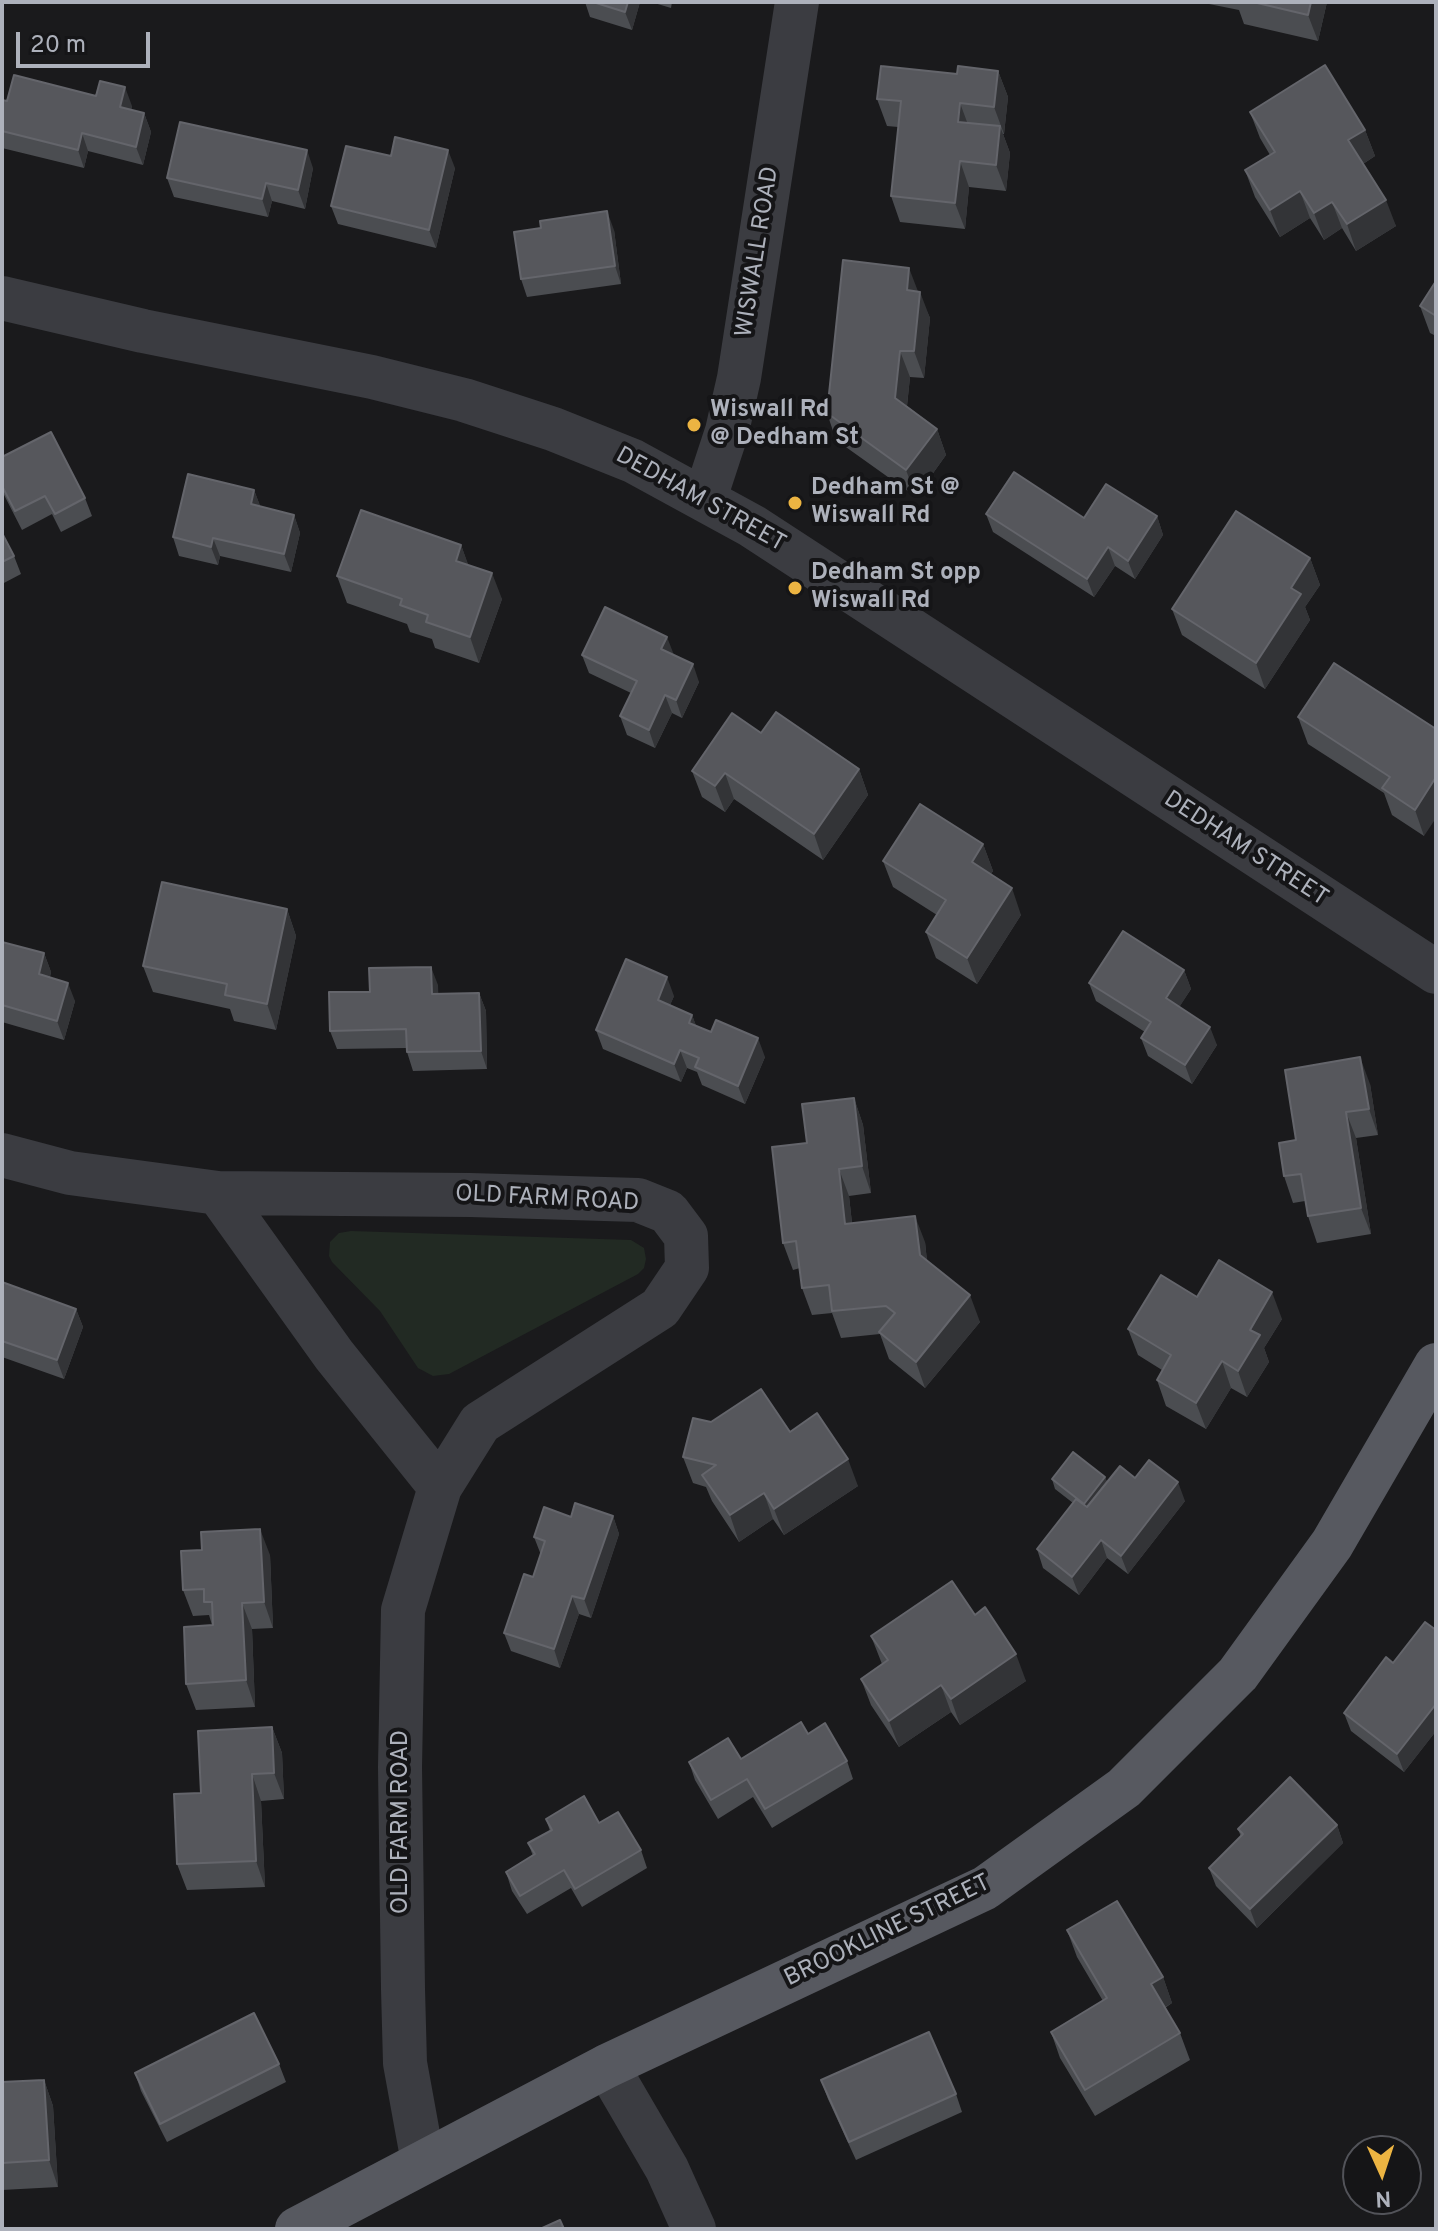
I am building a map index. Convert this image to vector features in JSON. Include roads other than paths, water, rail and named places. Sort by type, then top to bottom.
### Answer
[{"type":"main road","name":"BROOKLINE STREET","points":[[297,2229],[607,2066],[985,1888],[1124,1788],[1238,1674],[1332,1544],[1436,1365]]},
{"type":"street","name":"WISWALL ROAD","points":[[705,498],[727,431],[739,378],[797,2]]},
{"type":"street","name":"DEDHAM STREET","points":[[14,308],[372,377],[464,400],[594,444],[705,498],[752,526],[1436,972]]},
{"type":"street","name":"OLD FARM ROAD","points":[[2,1155],[70,1173],[218,1193],[638,1200],[668,1212],[686,1236],[687,1268],[660,1308],[480,1423],[440,1487],[403,1610],[400,1767],[405,2063],[423,2162]]},
{"type":"street","points":[[218,1193],[334,1355],[440,1487]]},
{"type":"street","points":[[607,2066],[667,2169],[694,2229]]},
{"type":"place","name":"Wiswall Rd @ Dedham St","points":[[694,425]]},
{"type":"place","name":"Dedham St @ Wiswall Rd","points":[[795,503]]},
{"type":"place","name":"Dedham St opp Wiswall Rd","points":[[795,588]]}]
